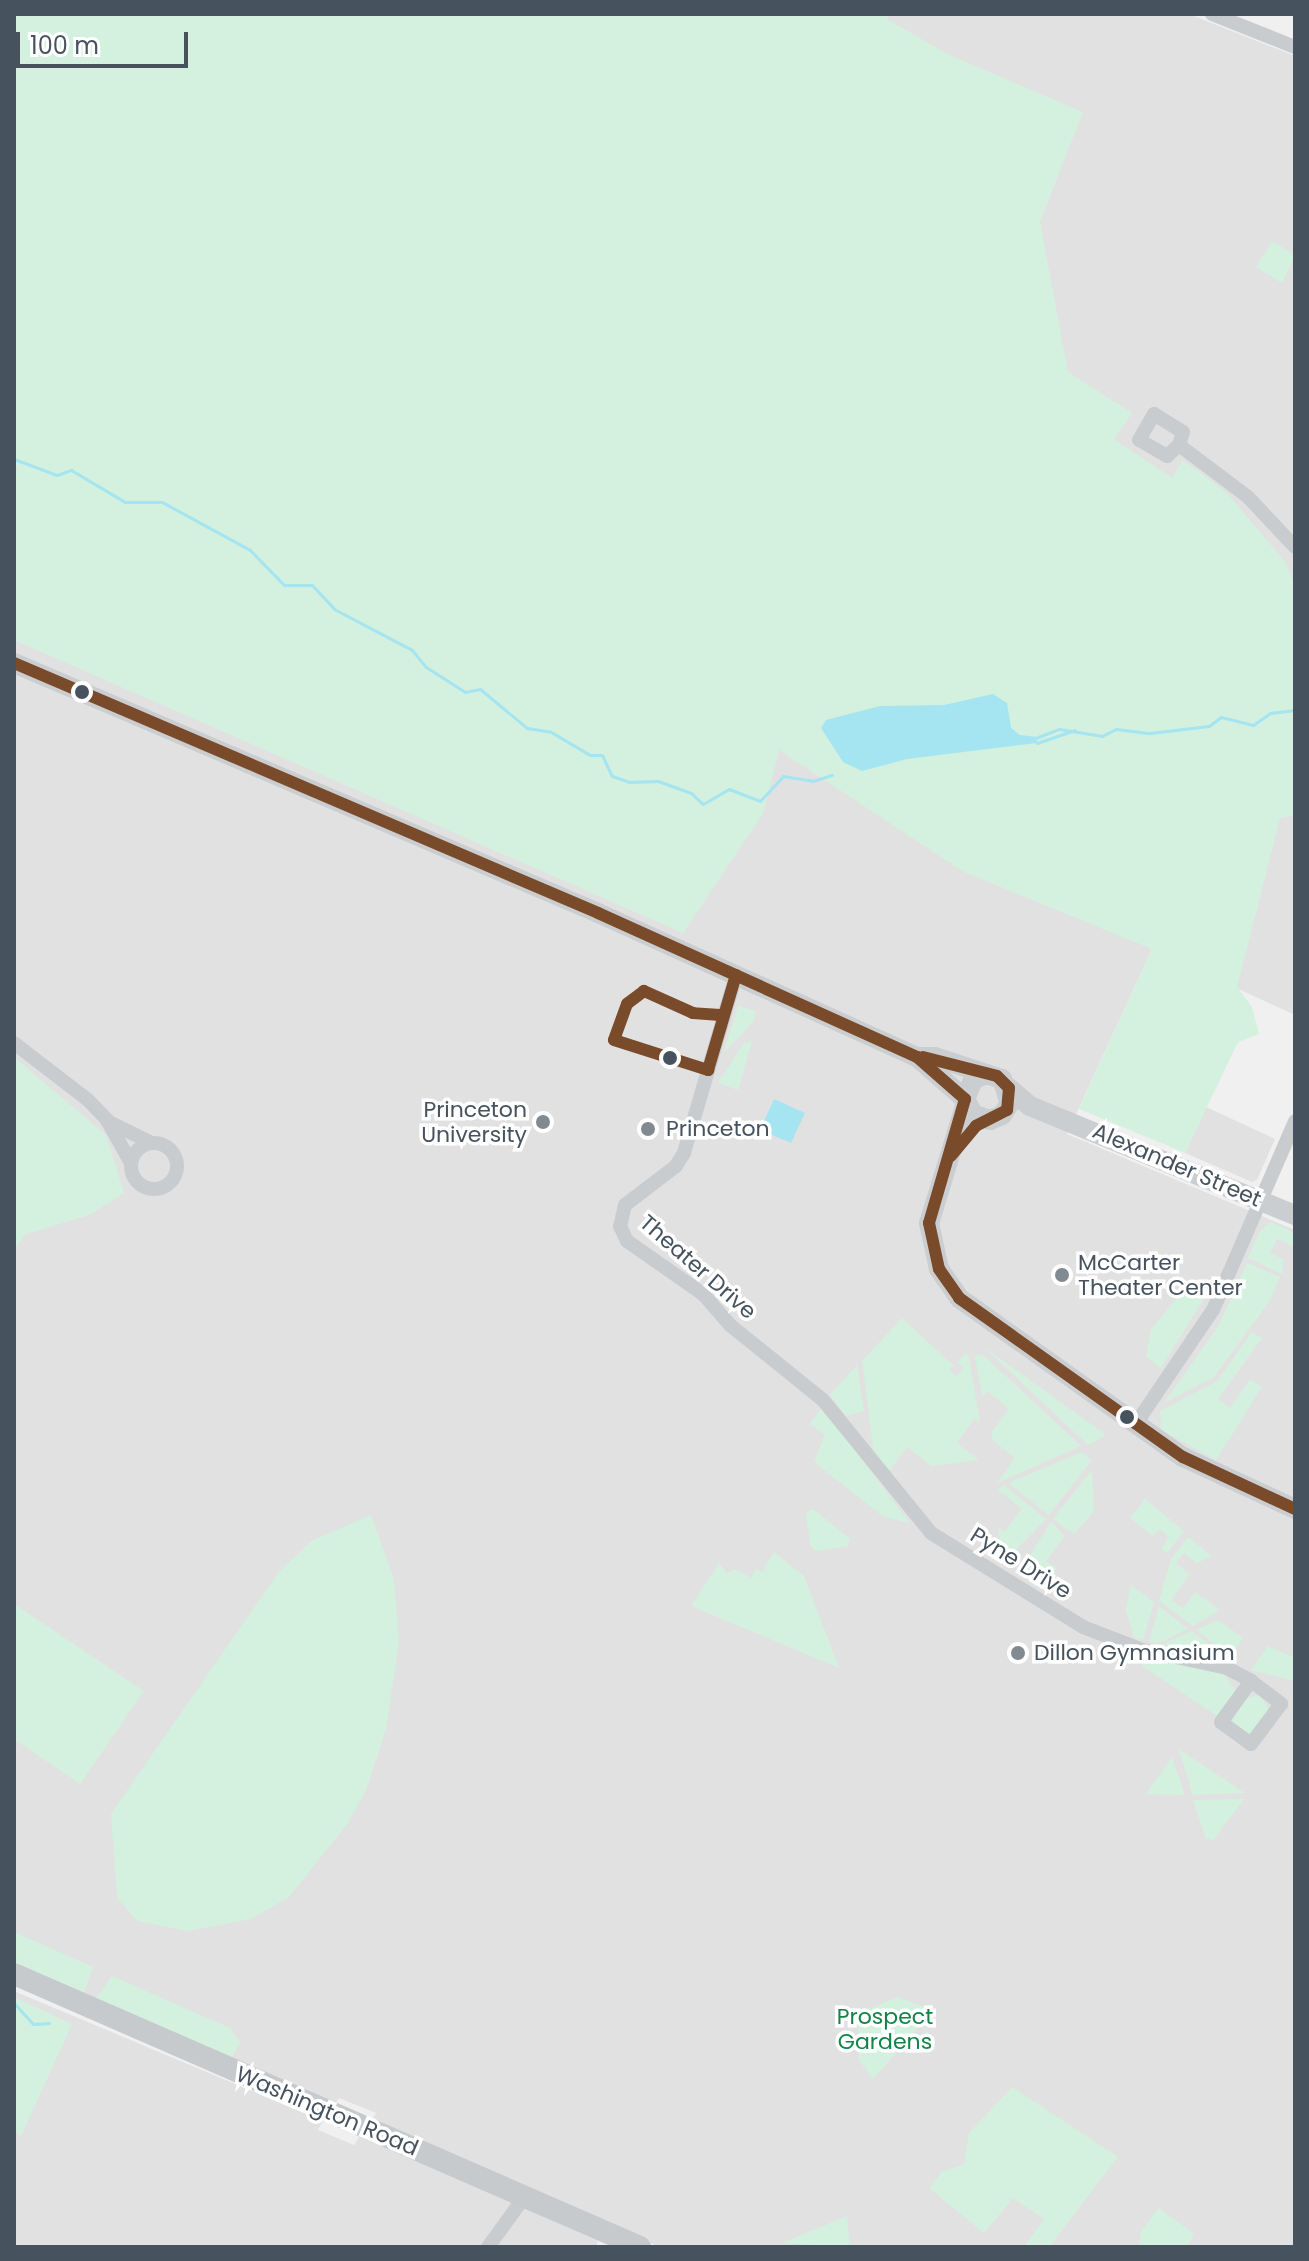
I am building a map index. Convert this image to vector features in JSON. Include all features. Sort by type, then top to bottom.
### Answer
[{"type":"main road","points":[[14,663],[736,975],[917,1057],[990,1119]]},
{"type":"main road","points":[[917,1057],[935,1057],[997,1076],[1009,1088],[1007,1110],[990,1119],[951,1156]]},
{"type":"main road","points":[[986,1074],[973,1080],[951,1156],[937,1185],[929,1223],[933,1254],[947,1282],[989,1322],[1183,1457],[1295,1509]]},
{"type":"main road","name":"Alexander Street","points":[[1009,1088],[1030,1106],[1295,1215]]},
{"type":"main road","name":"Alexander Street","points":[[990,1119],[1058,1116]]},
{"type":"main road","name":"Washington Road","points":[[14,1974],[640,2247]]},
{"type":"street","points":[[1212,14],[1295,47]]},
{"type":"street","points":[[1179,445],[1248,497],[1295,547]]},
{"type":"street","name":"Theater Drive","points":[[736,975],[684,1153],[665,1175],[632,1196],[620,1226],[627,1241],[703,1294],[730,1325],[823,1400]]},
{"type":"street","points":[[14,1043],[107,1120],[152,1143],[166,1146],[176,1158],[176,1173],[169,1185],[145,1188],[133,1178],[131,1163],[107,1120]]},
{"type":"street","points":[[1135,1425],[1213,1310],[1295,1121]]},
{"type":"street","points":[[131,1163],[137,1151],[152,1143]]},
{"type":"street","name":"Pyne Drive","points":[[823,1400],[931,1533],[1083,1627],[1143,1650],[1227,1668],[1251,1681]]},
{"type":"street","points":[[488,2247],[525,2196]]},
{"type":"shaded area","name":"Princeton University","points":[[14,14],[1189,14],[1295,56],[1295,1015],[1152,949],[1067,1134],[1295,1230],[1295,2247],[660,2247],[370,2123],[376,2113],[339,2098],[335,2104],[14,1962]]},
{"type":"shaded area","points":[[1206,1107],[1275,1139],[1257,1180],[1252,1182],[1185,1153]]},
{"type":"shaded area","points":[[14,1991],[323,2121],[318,2130],[354,2145],[361,2135],[598,2241],[596,2247],[14,2247]]},
{"type":"green space","points":[[14,14],[889,14],[887,19],[947,54],[1083,112],[1040,222],[1068,372],[1132,413],[1114,439],[1172,478],[1183,460],[1227,493],[1286,563],[1295,586],[1295,815],[1280,818],[1237,987],[1252,1007],[1259,1034],[1238,1042],[1185,1153],[1079,1109],[1152,949],[964,872],[779,750],[763,814],[683,933],[14,640]]},
{"type":"green space","points":[[1272,241],[1295,255],[1282,283],[1256,267]]},
{"type":"green space","points":[[738,1006],[756,1011],[753,1022],[724,1053]]},
{"type":"green space","points":[[752,1041],[738,1090],[718,1083],[744,1043]]},
{"type":"green space","points":[[14,1057],[106,1135],[124,1193],[89,1215],[26,1234],[14,1250]]},
{"type":"green space","points":[[1271,1222],[1295,1233],[1295,1247],[1277,1239],[1270,1253],[1283,1259],[1282,1274],[1248,1258],[1260,1231]]},
{"type":"green space","points":[[1247,1263],[1280,1277],[1269,1302],[1214,1377],[1164,1403],[1219,1325]]},
{"type":"green space","points":[[1191,1293],[1206,1295],[1161,1368],[1146,1357],[1151,1329],[1175,1300]]},
{"type":"green space","points":[[902,1318],[954,1366],[949,1370],[957,1376],[964,1368],[958,1362],[966,1353],[969,1357],[980,1422],[974,1419],[957,1443],[979,1460],[931,1466],[907,1447],[889,1471],[874,1454],[862,1361]]},
{"type":"green space","points":[[1252,1332],[1262,1338],[1218,1399],[1230,1408],[1250,1380],[1262,1387],[1216,1460],[1161,1430],[1160,1411],[1217,1381]]},
{"type":"green space","points":[[984,1347],[1106,1435],[1088,1445]]},
{"type":"green space","points":[[982,1354],[1081,1446],[997,1483],[1015,1458],[993,1440],[991,1433],[1009,1409],[987,1391],[982,1397],[975,1356]]},
{"type":"green space","points":[[857,1365],[864,1411],[846,1416],[830,1395]]},
{"type":"green space","points":[[822,1407],[910,1523],[884,1517],[814,1462],[825,1435],[810,1424]]},
{"type":"green space","points":[[1082,1452],[1091,1461],[1049,1515],[1008,1483]]},
{"type":"green space","points":[[1092,1470],[1094,1511],[1074,1534],[1053,1519]]},
{"type":"green space","points":[[1004,1485],[1046,1519],[1003,1563],[998,1527],[1004,1532],[1022,1509],[998,1490]]},
{"type":"green space","points":[[1145,1499],[1184,1531],[1167,1553],[1162,1550],[1168,1536],[1159,1529],[1153,1536],[1130,1518]]},
{"type":"green space","points":[[813,1509],[850,1539],[848,1546],[816,1551],[810,1544],[806,1513]]},
{"type":"green space","points":[[371,1515],[394,1579],[399,1643],[386,1729],[366,1790],[348,1823],[289,1897],[251,1919],[188,1931],[138,1921],[117,1898],[111,1814],[278,1573],[311,1541]]},
{"type":"green space","points":[[1051,1522],[1065,1536],[1046,1561],[1057,1568],[1044,1590],[1029,1572],[1027,1560]]},
{"type":"green space","points":[[1188,1537],[1212,1556],[1197,1563],[1184,1553],[1176,1563],[1189,1574],[1172,1600],[1183,1608],[1195,1592],[1220,1610],[1193,1626],[1159,1601],[1171,1559]]},
{"type":"green space","points":[[774,1552],[804,1576],[839,1668],[691,1606],[719,1563],[727,1573],[735,1569],[751,1578],[756,1569],[762,1572]]},
{"type":"green space","points":[[1131,1585],[1154,1602],[1143,1640],[1134,1638],[1126,1609]]},
{"type":"green space","points":[[14,1604],[144,1691],[80,1784],[14,1739]]},
{"type":"green space","points":[[1159,1606],[1188,1629],[1157,1644],[1149,1641]]},
{"type":"green space","points":[[1218,1620],[1243,1638],[1230,1657],[1196,1630]]},
{"type":"green space","points":[[1192,1631],[1226,1658],[1161,1645]]},
{"type":"green space","points":[[1268,1646],[1295,1658],[1295,1681],[1251,1670]]},
{"type":"green space","points":[[1147,1658],[1224,1673],[1236,1692],[1219,1717],[1142,1666]]},
{"type":"green space","points":[[1259,1695],[1271,1712],[1249,1734],[1231,1723],[1245,1699]]},
{"type":"green space","points":[[1179,1749],[1245,1793],[1193,1795]]},
{"type":"green space","points":[[1172,1757],[1185,1795],[1146,1794]]},
{"type":"green space","points":[[1244,1799],[1213,1841],[1206,1838],[1193,1800]]},
{"type":"green space","points":[[14,1932],[93,1967],[84,1993],[14,1962]]},
{"type":"green space","points":[[112,1976],[230,2028],[240,2043],[231,2058],[96,1999]]},
{"type":"green space","points":[[14,1997],[72,2024],[21,2136],[14,2130]]},
{"type":"green space","name":"Prospect Gardens","points":[[897,1997],[933,2010],[873,2079],[859,2060],[858,2027],[872,2008]]},
{"type":"green space","points":[[1012,2087],[1118,2157],[1049,2247],[1024,2247],[1044,2219],[1013,2198],[984,2233],[929,2188],[942,2172],[964,2164],[969,2133]]},
{"type":"green space","points":[[1159,2208],[1194,2234],[1187,2247],[1139,2247],[1141,2231]]},
{"type":"green space","points":[[847,2216],[850,2247],[782,2243]]},
{"type":"water","points":[[993,694],[1007,703],[1011,728],[1020,735],[1038,737],[1037,743],[907,759],[862,771],[843,762],[821,728],[826,720],[880,706],[944,705]]},
{"type":"water","points":[[774,1099],[805,1113],[791,1143],[760,1130]]},
{"type":"waterway","points":[[14,459],[57,475],[71,470],[125,502],[162,502],[250,550],[284,585],[312,585],[334,609],[412,650],[426,667],[465,692],[480,689],[527,728],[551,732],[590,755],[602,755],[612,776],[629,782],[658,781],[691,793],[703,804],[729,789],[760,801],[783,776],[813,781],[832,775]]},
{"type":"waterway","points":[[1038,737],[1059,729],[1102,736],[1116,729],[1150,733],[1209,726],[1221,717],[1253,725],[1270,713],[1295,710]]},
{"type":"waterway","points":[[1037,743],[1075,730]]},
{"type":"waterway","points":[[14,2003],[33,2024],[49,2023]]},
{"type":"transit line","points":[[14,663],[598,913],[917,1057],[965,1099],[929,1223],[939,1269],[959,1298],[1183,1457],[1295,1509]]},
{"type":"transit line","points":[[720,1015],[693,1013],[644,991],[627,1004],[614,1040],[708,1070],[736,975]]},
{"type":"transit line","points":[[923,1057],[997,1076],[1009,1088],[1007,1110],[976,1126],[951,1156]]},
{"type":"place","name":"Princeton University","points":[[543,1122]]},
{"type":"place","name":"Princeton","points":[[648,1129]]},
{"type":"place","name":"McCarter Theater Center","points":[[1062,1275]]},
{"type":"place","name":"Dillon Gymnasium","points":[[1018,1653]]}]
